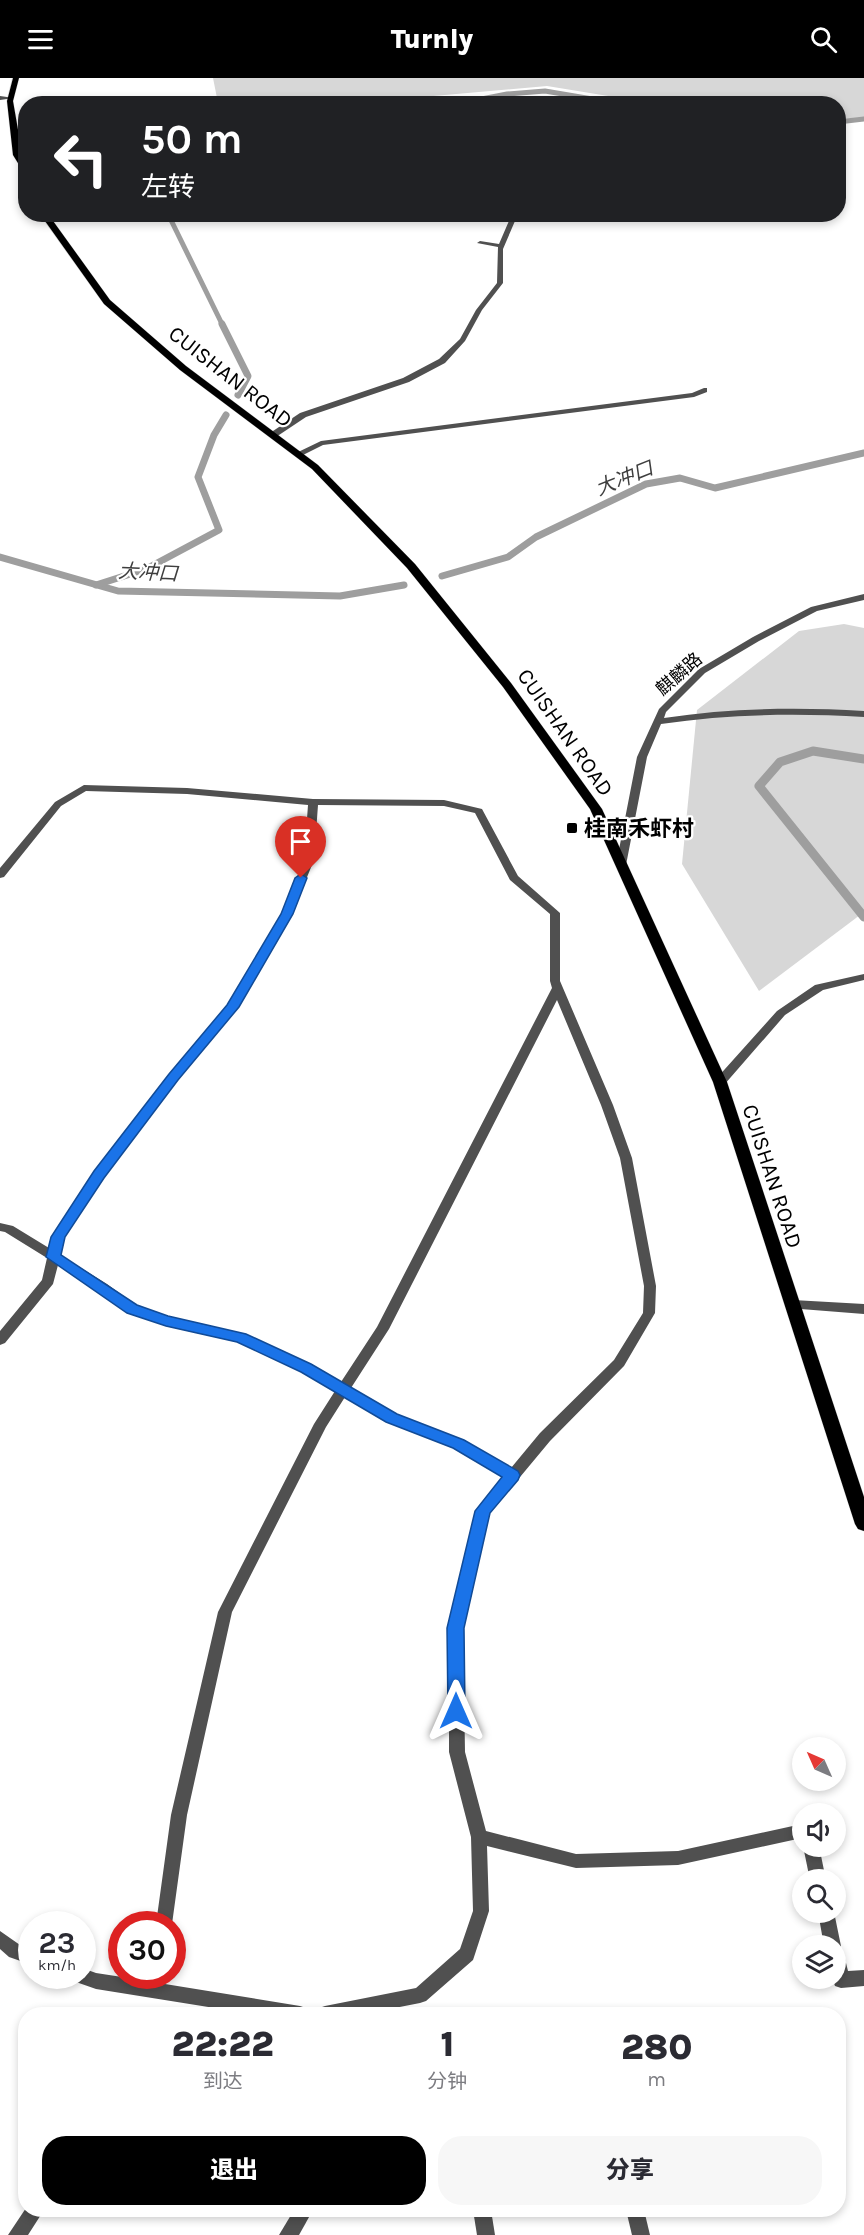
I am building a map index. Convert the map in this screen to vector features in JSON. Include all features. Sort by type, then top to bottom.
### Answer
[{"type":"main road","points":[[16,78],[11,98],[18,159]]},
{"type":"main road","name":"CUISHAN ROAD","points":[[50,222],[107,302],[183,368],[315,467],[411,566],[507,685],[596,809],[720,1082],[864,1524]]},
{"type":"street","points":[[0,98],[11,98]]},
{"type":"street","points":[[273,435],[303,415],[406,380],[442,361],[463,340],[479,310],[500,283],[502,246],[512,222]]},
{"type":"street","points":[[480,243],[502,246]]},
{"type":"street","points":[[298,454],[321,443],[656,400],[694,394],[704,390]]},
{"type":"street","name":"麒麟路","points":[[621,865],[642,757],[662,711],[702,671],[756,639],[814,609],[864,597]]},
{"type":"street","points":[[657,722],[698,715],[832,712],[864,714]]},
{"type":"street","points":[[0,875],[58,804],[84,788],[187,791],[314,802],[444,803],[479,811],[514,878],[555,913],[555,981],[608,1105],[626,1158],[650,1286],[649,1313],[619,1363],[545,1437],[483,1511],[456,1628],[457,1752],[479,1837],[481,1911],[467,1954],[420,1995],[360,2007]]},
{"type":"street","points":[[0,1340],[48,1281],[58,1237],[99,1175],[173,1077],[232,1007],[287,914],[309,860],[314,802]]},
{"type":"street","points":[[720,1082],[781,1013],[819,987],[864,977]]},
{"type":"street","points":[[166,1911],[179,1815],[225,1612],[321,1424],[382,1329],[558,988]]},
{"type":"street","points":[[0,1227],[9,1229],[132,1309],[166,1321],[240,1338],[306,1368],[391,1418],[458,1444],[512,1475]]},
{"type":"street","points":[[793,1305],[864,1309]]},
{"type":"street","points":[[479,1837],[576,1861],[678,1858],[792,1833]]},
{"type":"street","points":[[0,1939],[18,1952]]},
{"type":"street","points":[[846,1980],[864,1978]]},
{"type":"street","points":[[186,1988],[269,2007]]},
{"type":"street","points":[[17,2235],[30,2217]]},
{"type":"street","points":[[288,2235],[300,2217]]},
{"type":"street","points":[[483,2217],[486,2235]]},
{"type":"street","points":[[637,2217],[640,2235]]},
{"type":"shaded area","points":[[213,78],[864,78],[864,118],[846,119],[846,96],[608,96],[547,86],[433,96],[217,96]]},
{"type":"shaded area","points":[[844,624],[864,628],[864,912],[759,991],[682,864],[697,710],[799,631]]},
{"type":"waterway","points":[[497,96],[545,91],[575,96]]},
{"type":"waterway","points":[[846,121],[864,119]]},
{"type":"waterway","points":[[172,222],[223,326]]},
{"type":"waterway","points":[[223,326],[248,376],[238,395]]},
{"type":"waterway","points":[[97,585],[146,569],[219,530],[198,477],[214,435],[226,415]]},
{"type":"waterway","name":"大冲口","points":[[442,576],[508,557],[536,537],[646,484],[680,478],[715,488],[864,453]]},
{"type":"waterway","name":"大冲口","points":[[0,557],[97,585]]},
{"type":"waterway","name":"大冲口","points":[[97,585],[118,591],[340,596],[404,585]]},
{"type":"waterway","points":[[864,759],[813,751],[780,762],[759,786],[864,917]]},
{"type":"place","name":"桂南禾虾村","points":[[572,828]]},
{"type":"route","points":[[301,878],[287,914],[232,1007],[173,1077],[99,1175],[58,1237],[53,1257],[102,1287],[132,1309],[166,1321],[240,1338],[306,1368],[391,1418],[458,1444],[512,1475],[483,1511],[456,1628],[456,1711]]}]
